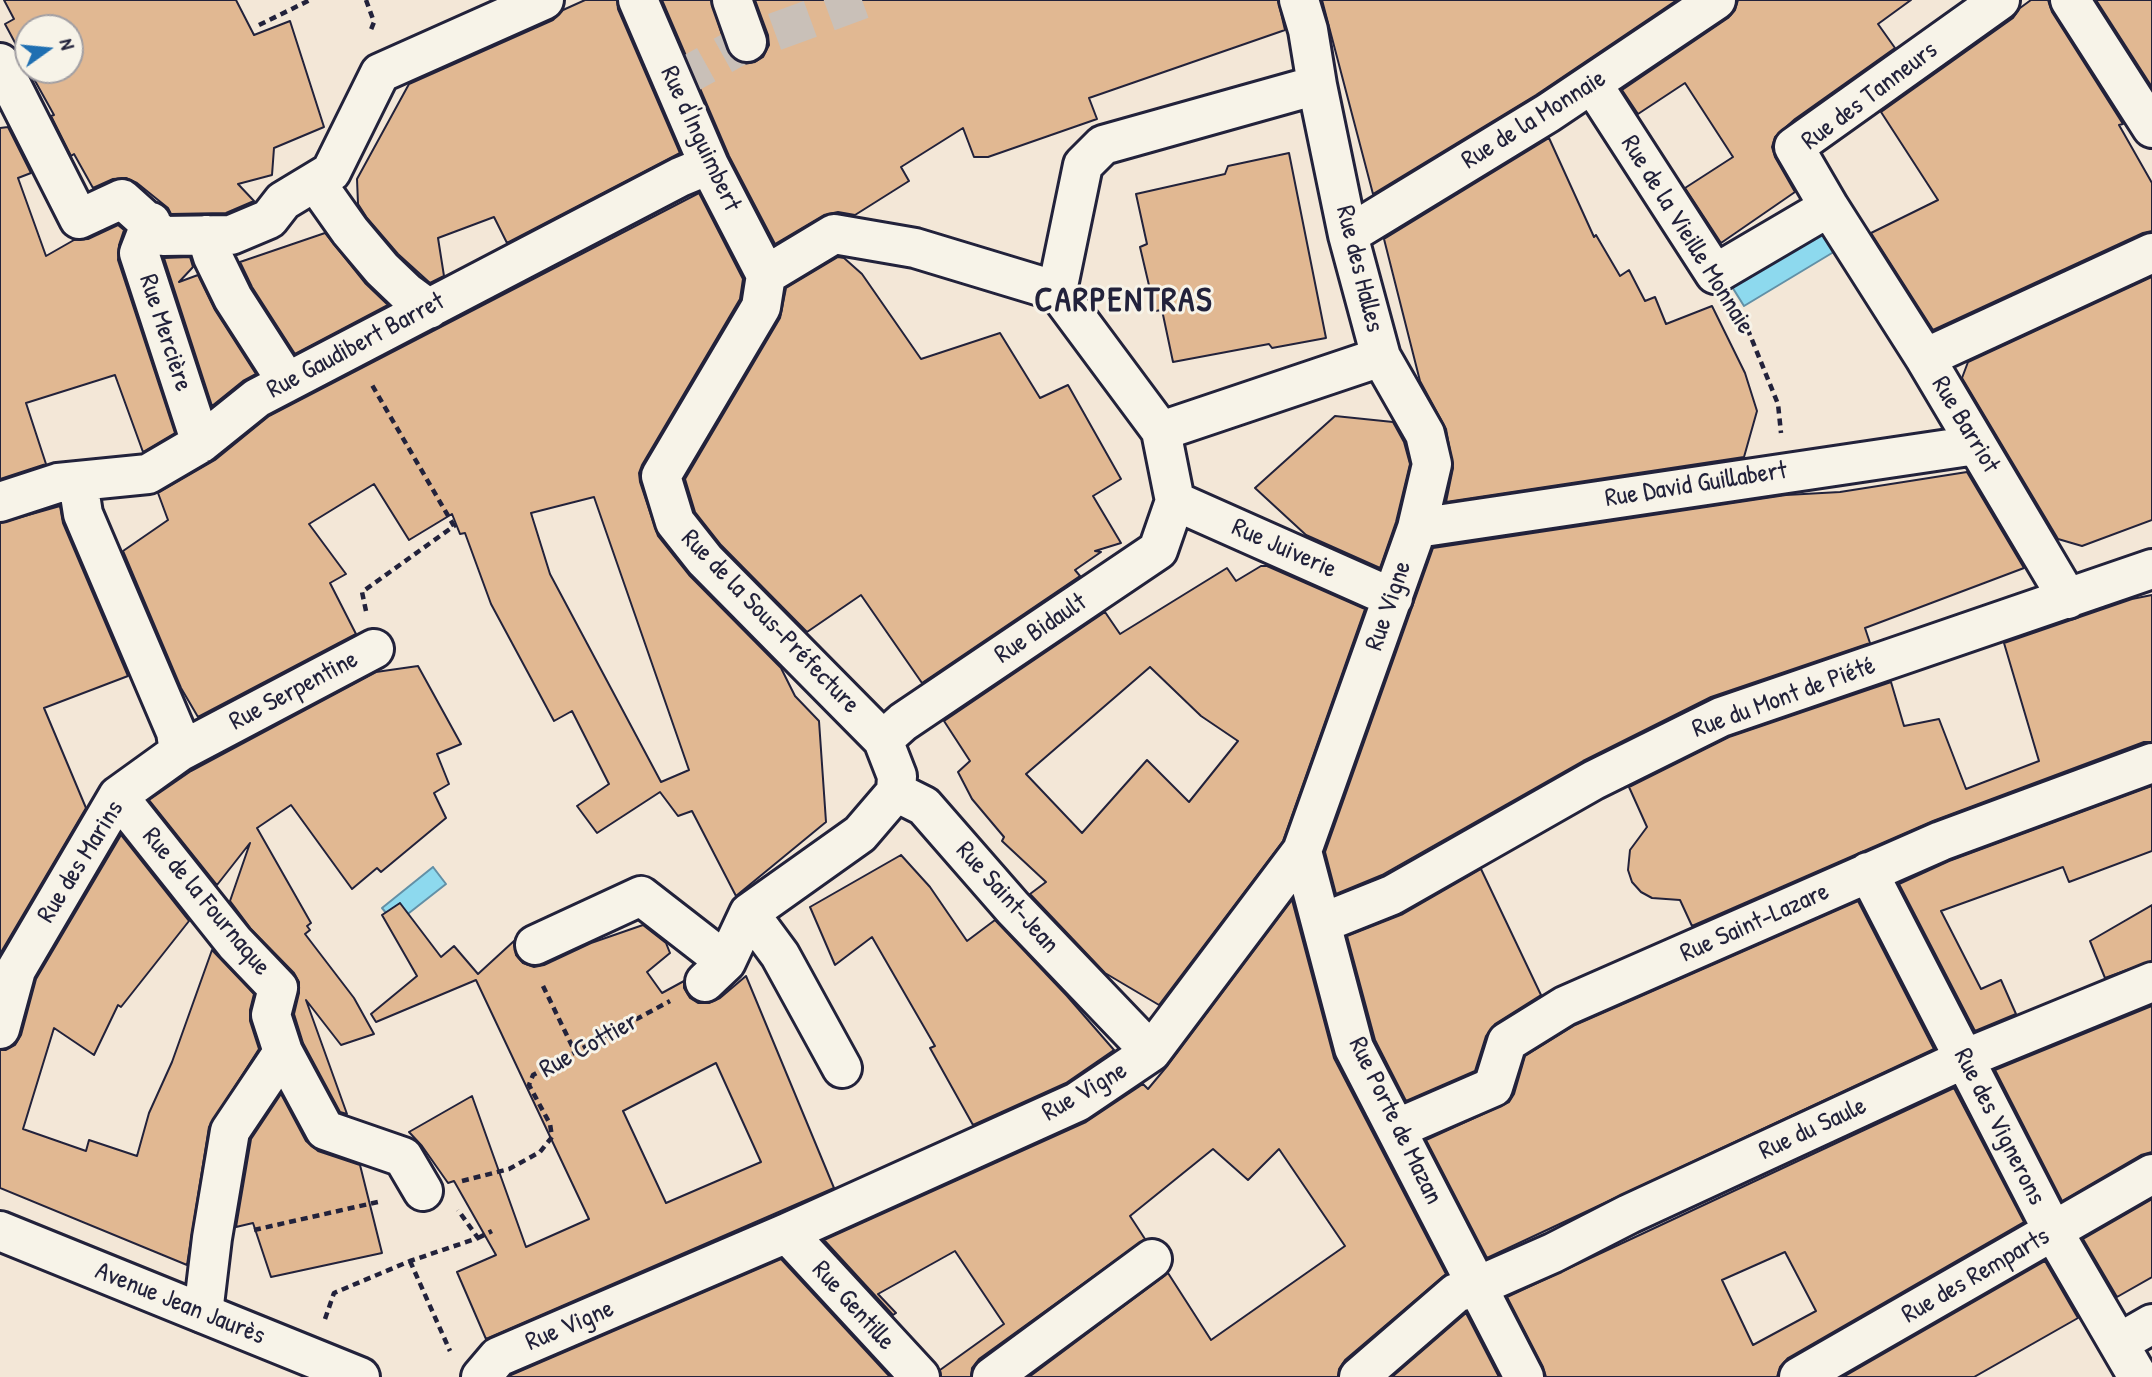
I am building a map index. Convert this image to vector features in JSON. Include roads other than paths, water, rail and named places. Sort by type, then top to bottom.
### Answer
[{"type":"street","points":[[0,62],[79,219],[122,199],[163,236],[231,235],[270,219],[284,201],[331,172],[380,73],[544,0]]},
{"type":"street","name":"Rue d'Inguimbert","points":[[638,0],[709,164],[766,275]]},
{"type":"street","points":[[732,0],[747,42]]},
{"type":"street","name":"Rue des Halles","points":[[1299,0],[1308,30],[1348,235],[1381,357],[1425,433],[1432,464],[1417,528]]},
{"type":"street","name":"Rue de la Monnaie","points":[[1348,235],[1593,85],[1716,0]]},
{"type":"street","name":"Rue des Tanneurs","points":[[1829,207],[1794,147],[2000,0]]},
{"type":"street","points":[[2070,0],[2152,128]]},
{"type":"street","points":[[1057,291],[1083,165],[1103,145],[1317,85]]},
{"type":"street","name":"Rue de la Vieille Monnaie","points":[[1593,85],[1716,274],[1829,207]]},
{"type":"street","name":"Rue Gaudibert Barret","points":[[0,502],[58,483],[148,474],[201,443],[257,398],[709,164]]},
{"type":"street","points":[[318,180],[326,197],[350,231],[382,270],[429,309]]},
{"type":"street","points":[[1829,207],[1925,358]]},
{"type":"street","name":"Rue Mercière","points":[[150,222],[139,253],[201,443]]},
{"type":"street","points":[[206,234],[213,257],[233,298],[288,382]]},
{"type":"street","points":[[766,275],[834,234],[915,248],[1057,291],[1161,431],[1175,501]]},
{"type":"street","name":"Rue Barriot","points":[[2068,599],[1925,358],[2152,253]]},
{"type":"street","name":"Rue de la Sous-Préfecture","points":[[766,275],[761,307],[660,476],[675,522],[705,560],[883,740]]},
{"type":"street","points":[[1161,431],[1381,357]]},
{"type":"street","name":"Rue David Guillabert","points":[[1417,528],[1976,445]]},
{"type":"street","points":[[78,482],[83,514],[176,732],[179,752]]},
{"type":"street","name":"Rue Bidault","points":[[883,740],[903,722],[1158,550],[1175,501]]},
{"type":"street","name":"Rue Juiverie","points":[[1175,501],[1393,598]]},
{"type":"street","name":"Rue Vigne","points":[[467,1367],[787,1233],[1077,1102],[1151,1052],[1302,850],[1417,528]]},
{"type":"street","name":"Rue du Mont de Piété","points":[[1322,923],[1392,895],[1594,780],[1721,716],[2152,569]]},
{"type":"street","name":"Rue Serpentine","points":[[179,752],[374,649]]},
{"type":"street","points":[[535,945],[641,896],[715,972],[749,914],[860,834],[896,792],[898,776],[883,740]]},
{"type":"street","name":"Rue des Marins","points":[[0,1029],[16,970],[118,796],[179,752]]},
{"type":"street","name":"Rue Saint-Lazare","points":[[1396,1129],[1493,1087],[1507,1042],[1564,1006],[1941,841],[2152,763]]},
{"type":"street","name":"Rue Saint-Jean","points":[[896,792],[924,806],[1013,908],[1151,1052]]},
{"type":"street","name":"Rue de la Fournaque","points":[[118,796],[235,943],[278,988],[271,1015],[283,1052],[325,1130],[403,1157],[432,1189]]},
{"type":"street","name":"Rue Porte de Mazan","points":[[1302,850],[1354,1048],[1524,1377]]},
{"type":"street","name":"Rue des Vignerons","points":[[1868,872],[2053,1231],[2138,1377]]},
{"type":"street","points":[[749,914],[780,955],[842,1068]]},
{"type":"street","name":"Rue du Saule","points":[[1359,1377],[1455,1293],[1478,1286],[1964,1059],[2152,982]]},
{"type":"street","points":[[203,1313],[212,1238],[230,1131],[283,1052]]},
{"type":"street","name":"Rue des Remparts","points":[[1799,1377],[2152,1174]]},
{"type":"street","name":"Avenue Jean Jaurès","points":[[0,1231],[360,1377]]},
{"type":"street","name":"Rue Gentille","points":[[787,1233],[920,1377]]},
{"type":"street","points":[[992,1377],[1152,1259]]},
{"type":"street","points":[[2119,1343],[2152,1324]]},
{"type":"water","points":[[1822,226],[1837,250],[1744,306],[1729,282]]},
{"type":"water","points":[[433,867],[446,884],[395,924],[382,908]]},
{"type":"tunnel","points":[[673,83],[747,42],[862,0]]},
{"type":"district","name":"CARPENTRAS","points":[[1124,302]]}]
